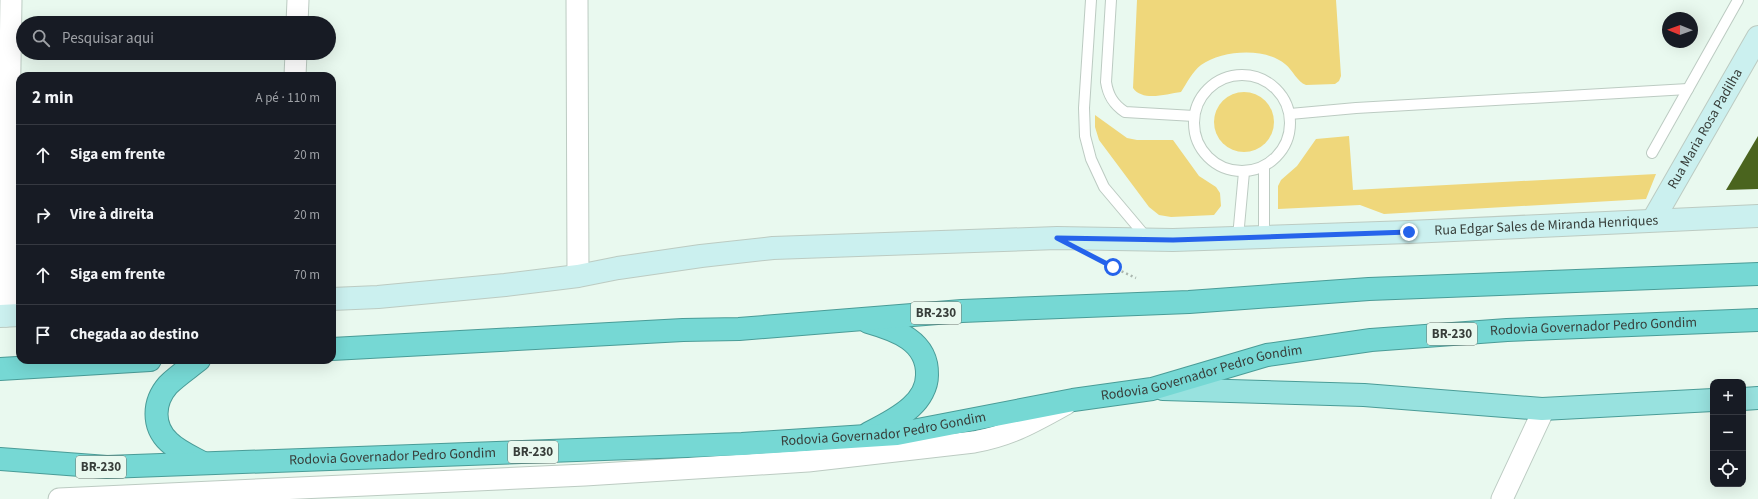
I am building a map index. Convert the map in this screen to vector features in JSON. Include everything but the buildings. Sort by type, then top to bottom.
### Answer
[{"type":"highway","name":"BR-230","points":[[336,349],[667,331],[739,329],[962,311],[1189,302],[1369,289],[1758,274]]},
{"type":"highway","points":[[858,319],[891,330],[909,339],[918,346],[924,356],[927,368],[927,382],[922,394],[911,407],[890,422],[862,437]]},
{"type":"highway","name":"Rodovia Governador Pedro Gondim","points":[[0,459],[107,468],[203,463],[742,444],[862,437],[897,434],[1073,400],[1152,389],[1267,355],[1371,340],[1507,330],[1758,320]]},
{"type":"highway","points":[[0,369],[83,364]]},
{"type":"highway","points":[[194,364],[169,384],[158,400],[156,410],[161,432],[169,442],[203,463]]},
{"type":"main road","name":"Rua Maria Rosa Padilha","points":[[1652,220],[1758,37]]},
{"type":"main road","name":"Rua Edgar Sales de Miranda Henriques","points":[[336,299],[378,297],[578,276],[626,267],[773,248],[1057,238],[1149,240],[1264,237],[1758,216]]},
{"type":"main road","points":[[1152,389],[1179,388],[1364,395],[1544,409],[1710,400]]},
{"type":"main road","points":[[1746,399],[1758,398]]},
{"type":"street","points":[[8,316],[11,0]]},
{"type":"street","points":[[297,16],[298,0]]},
{"type":"street","points":[[577,0],[578,276]]},
{"type":"street","points":[[295,72],[296,60]]},
{"type":"street","points":[[59,499],[585,475],[808,461],[974,442],[999,437],[1022,428],[1073,400]]},
{"type":"street","points":[[1502,499],[1544,409]]},
{"type":"lane","points":[[1091,0],[1084,108],[1085,136],[1091,159],[1104,187],[1149,240]]},
{"type":"lane","points":[[1111,0],[1106,82],[1107,91],[1117,107],[1125,112],[1194,116]]},
{"type":"lane","points":[[1652,153],[1738,0]]},
{"type":"lane","points":[[1232,75],[1251,75],[1269,82],[1283,96],[1290,114],[1290,130],[1285,145],[1276,158],[1264,167],[1244,172],[1223,168],[1206,156],[1196,137],[1194,116],[1201,97],[1214,83],[1232,75]]},
{"type":"lane","points":[[1290,114],[1356,108],[1688,89]]},
{"type":"lane","points":[[1264,167],[1264,237]]},
{"type":"lane","points":[[1238,237],[1244,172]]},
{"type":"path","points":[[1106,264],[1141,280]]},
{"type":"shaded area","points":[[1137,0],[1336,0],[1341,76],[1339,81],[1335,84],[1306,85],[1300,81],[1285,64],[1277,59],[1266,55],[1243,52],[1220,56],[1201,65],[1192,74],[1181,92],[1155,96],[1143,95],[1133,88]]},
{"type":"shaded area","points":[[1244,92],[1260,97],[1265,101],[1269,106],[1274,122],[1269,138],[1265,143],[1260,147],[1244,152],[1228,147],[1223,143],[1219,138],[1214,122],[1219,106],[1223,101],[1228,97]]},
{"type":"shaded area","points":[[1095,115],[1127,138],[1137,140],[1173,140],[1199,176],[1216,187],[1220,193],[1221,206],[1214,215],[1171,217],[1159,215],[1149,207],[1099,140],[1095,127]]},
{"type":"shaded area","points":[[1349,136],[1353,190],[1656,174],[1646,199],[1384,214],[1360,205],[1278,209],[1278,186],[1281,180],[1297,166],[1316,139]]},
{"type":"route","points":[[1113,267],[1057,238],[1173,240],[1409,232]]}]
